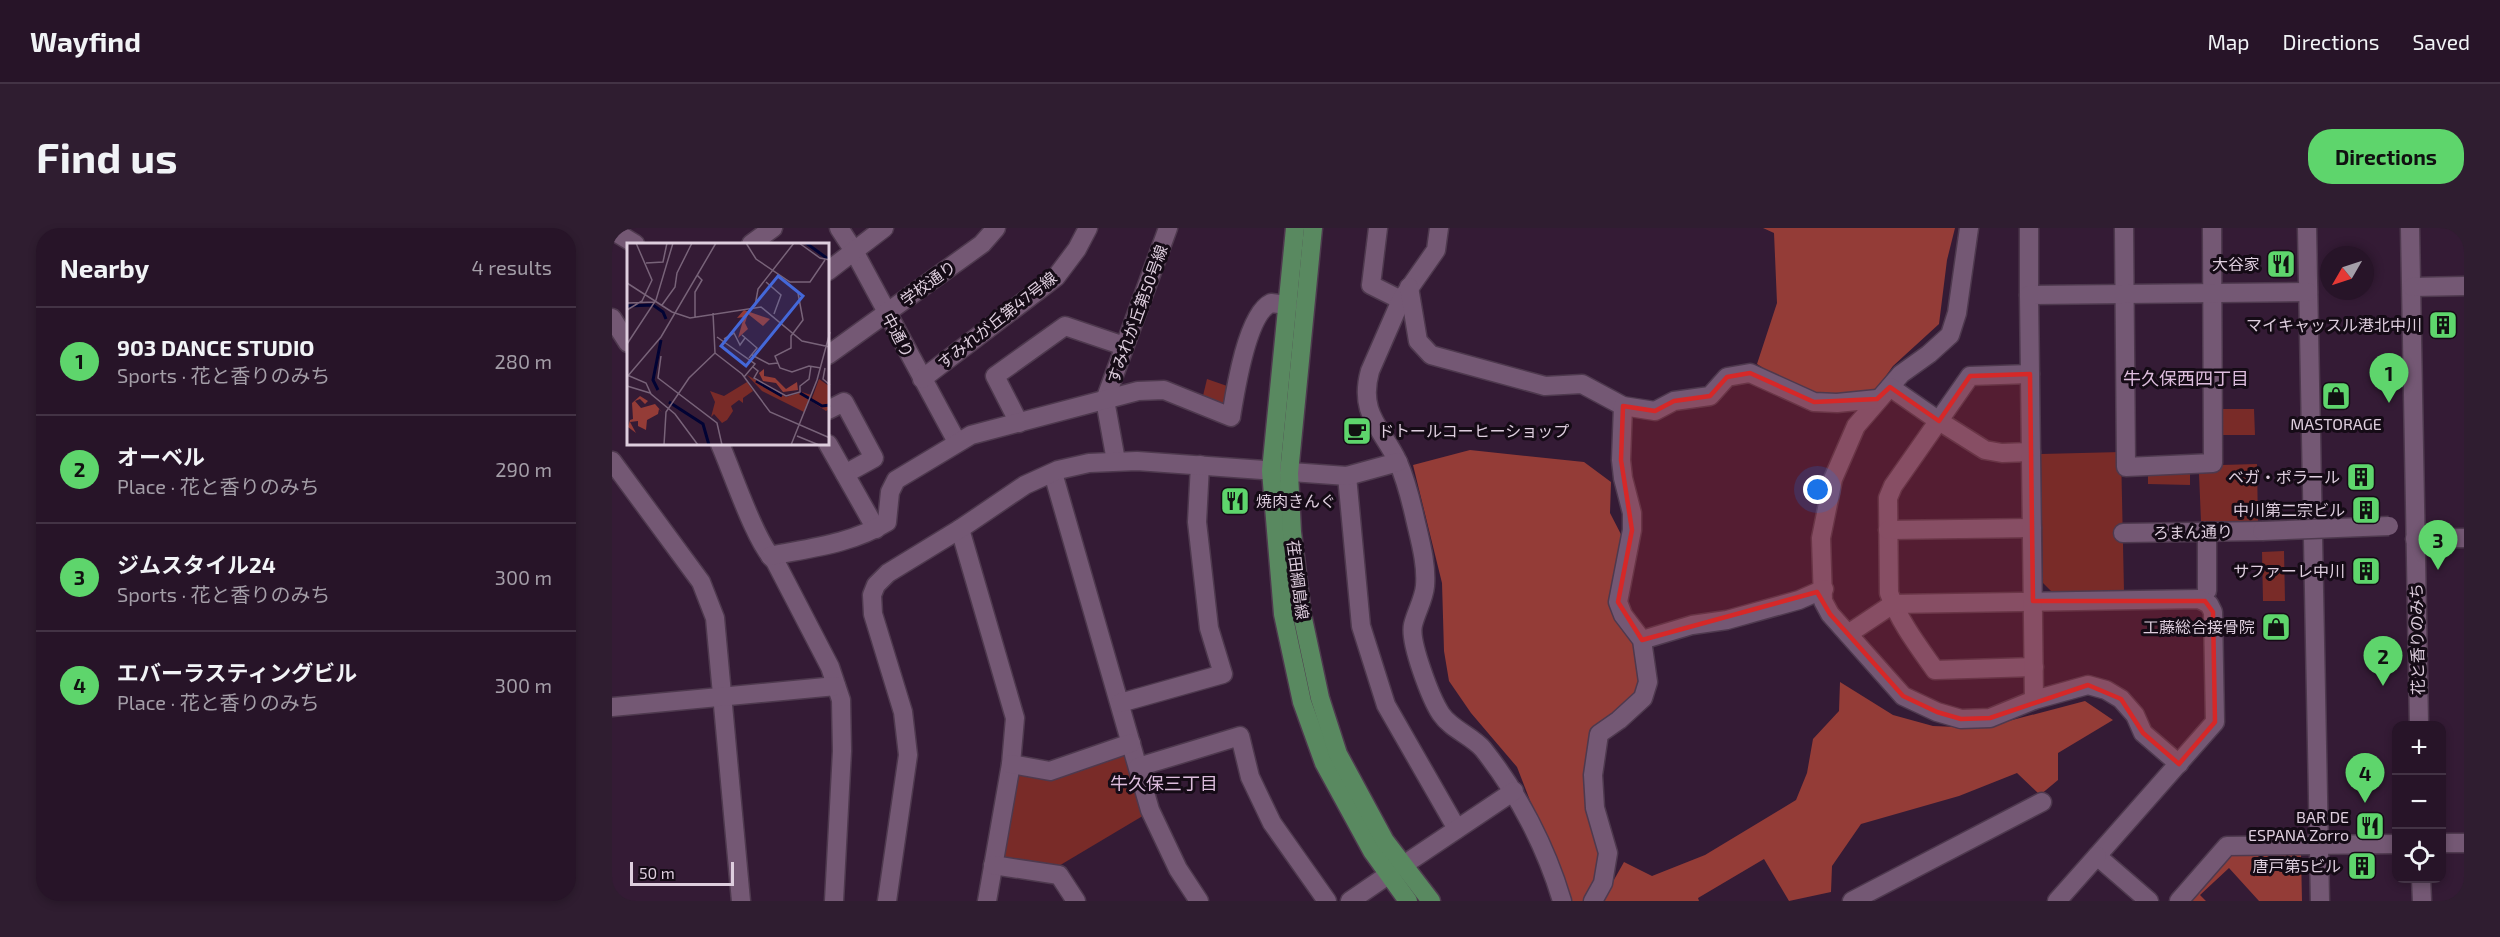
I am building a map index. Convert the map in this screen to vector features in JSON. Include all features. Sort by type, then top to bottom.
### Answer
[{"type":"main road","name":"荏田綱島線","points":[[1295,228],[1271,471],[1283,614],[1302,702],[1324,763],[1348,809],[1395,871],[1431,901]]},
{"type":"main road","name":"荏田綱島線","points":[[1313,228],[1289,473],[1292,532],[1302,614],[1320,698],[1338,754],[1408,901]]},
{"type":"street","points":[[752,243],[773,228]]},
{"type":"street","name":"中通り","points":[[839,228],[854,250],[957,442]]},
{"type":"street","points":[[830,269],[884,228]]},
{"type":"street","name":"学校通り","points":[[830,354],[982,244],[996,228]]},
{"type":"street","name":"すみれが丘第47号線","points":[[922,379],[1056,277],[1077,249],[1088,228]]},
{"type":"street","points":[[1378,228],[1371,285],[1405,294]]},
{"type":"street","points":[[1439,228],[1436,250],[1405,294],[1370,371],[1366,396],[1372,421],[1398,462],[1412,504],[1423,555],[1425,587],[1412,627],[1414,651],[1442,716],[1481,747],[1514,791],[1554,875],[1562,901]]},
{"type":"street","points":[[1969,228],[1956,314],[1950,335],[1901,374],[1856,426],[1830,489],[1821,538],[1823,602],[1830,614],[1903,696],[1937,712],[1961,719],[1990,718],[2034,700],[2088,685],[2106,690],[2121,699],[2135,715],[2143,733],[2179,764]]},
{"type":"street","points":[[2029,228],[2034,700]]},
{"type":"street","points":[[2124,228],[2127,467],[2213,463],[2212,228]]},
{"type":"street","points":[[2307,228],[2320,901]]},
{"type":"street","name":"花と香りのみち","points":[[2410,228],[2407,283],[2407,530],[2419,721]]},
{"type":"street","points":[[612,230],[636,238]]},
{"type":"street","name":"すみれが丘第50号線","points":[[1106,400],[1162,230]]},
{"type":"street","points":[[2407,283],[2464,286]]},
{"type":"street","points":[[2029,295],[2308,292]]},
{"type":"street","points":[[1405,294],[1418,341],[1431,355],[1545,386],[1582,384],[1623,406],[1655,411],[1674,401],[1710,396],[1726,377],[1750,373],[1814,402],[1837,403],[1884,393],[1985,450],[2002,453],[2031,452]]},
{"type":"street","points":[[770,556],[848,540],[876,529],[887,522],[890,492],[896,480],[971,435],[1138,391],[1164,390],[1231,417],[1239,364],[1262,309],[1271,303],[1288,305]]},
{"type":"street","points":[[612,318],[619,326],[623,342]]},
{"type":"street","points":[[1019,423],[995,376],[1065,326],[1124,346]]},
{"type":"street","points":[[2030,374],[1970,376],[1893,486],[1888,498],[1888,530],[1889,593],[1893,604],[1935,670],[2034,667]]},
{"type":"street","points":[[1106,400],[1116,461]]},
{"type":"street","points":[[830,409],[844,402],[874,458],[845,474]]},
{"type":"street","points":[[1593,901],[1603,883],[1608,853],[1595,808],[1593,774],[1599,734],[1643,698],[1648,682],[1642,640],[1623,615],[1618,602],[1632,530],[1632,513],[1621,460],[1623,406]]},
{"type":"street","points":[[721,446],[758,534],[770,556],[776,561],[801,610],[830,667],[842,699],[843,751],[834,901]]},
{"type":"street","points":[[829,446],[876,529]]},
{"type":"street","points":[[612,460],[701,582],[715,618],[741,901]]},
{"type":"street","points":[[887,901],[907,765],[907,735],[903,712],[873,614],[872,595],[876,585],[888,573],[960,529],[1025,485],[1053,473],[1089,463],[1116,461],[1200,465],[1347,476],[1398,462]]},
{"type":"street","points":[[1120,703],[1223,674],[1209,628],[1198,534],[1200,465]]},
{"type":"street","points":[[1053,473],[1150,810],[1178,869],[1199,901]]},
{"type":"street","points":[[1347,476],[1361,626],[1386,705],[1457,829]]},
{"type":"street","points":[[1888,530],[2032,528]]},
{"type":"street","points":[[960,529],[1015,718],[1011,764],[987,901]]},
{"type":"street","name":"ろまん通り","points":[[2123,533],[2407,530],[2439,538],[2464,538]]},
{"type":"street","points":[[2207,532],[2207,591]]},
{"type":"street","points":[[1642,640],[1692,625],[1727,620],[1799,600],[1824,589]]},
{"type":"street","points":[[1848,634],[1893,604],[2199,599],[2209,604],[2213,612],[2215,723],[2057,901]]},
{"type":"street","points":[[612,707],[836,686]]},
{"type":"street","points":[[1138,767],[1240,736],[1250,777],[1272,823],[1327,901]]},
{"type":"street","points":[[1011,764],[1050,771],[1131,743]]},
{"type":"street","points":[[1350,901],[1514,791]]},
{"type":"street","points":[[1852,901],[2042,802]]},
{"type":"street","points":[[2446,843],[2464,843]]},
{"type":"street","points":[[2179,901],[2228,846],[2392,844]]},
{"type":"street","points":[[2097,856],[2149,901]]},
{"type":"street","points":[[993,865],[1059,875],[1076,901]]},
{"type":"highlighted area","points":[[1750,373],[1814,402],[1877,399],[1890,387],[1939,421],[1970,376],[2030,374],[2033,601],[2205,601],[2213,612],[2215,722],[2179,764],[2143,733],[2121,699],[2088,685],[1990,718],[1961,719],[1937,712],[1903,696],[1830,614],[1817,592],[1642,640],[1618,602],[1632,530],[1621,460],[1623,406],[1655,411],[1674,401],[1710,396],[1727,377]]},
{"type":"shaded area","points":[[1763,228],[1955,228],[1947,260],[1939,324],[1893,366],[1870,398],[1808,396],[1757,364],[1777,303],[1774,233]]},
{"type":"shaded area","points":[[1207,379],[1230,387],[1227,411],[1202,400]]},
{"type":"shaded area","points":[[2220,409],[2254,409],[2255,435],[2220,435]]},
{"type":"shaded area","points":[[1470,450],[1584,462],[1611,482],[1610,513],[1627,546],[1625,624],[1639,643],[1641,677],[1635,697],[1601,722],[1586,762],[1603,872],[1585,901],[1569,901],[1517,767],[1471,713],[1449,681],[1444,651],[1442,583],[1413,465]]},
{"type":"shaded area","points":[[2121,452],[2124,591],[2052,592],[2043,583],[2041,454]]},
{"type":"shaded area","points":[[2257,464],[2258,523],[2201,521],[2199,474],[2214,472],[2213,469],[2221,465]]},
{"type":"shaded area","points":[[2148,472],[2190,472],[2190,485],[2148,484]]},
{"type":"shaded area","points":[[2284,551],[2285,601],[2263,601],[2262,552]]},
{"type":"shaded area","points":[[1840,682],[1893,715],[1933,726],[1982,728],[2085,701],[2113,720],[2058,753],[2058,780],[2040,795],[2017,773],[1959,796],[1861,824],[1832,866],[1831,892],[1789,901],[1764,859],[1698,898],[1699,901],[1602,901],[1624,862],[1652,876],[1705,855],[1796,800],[1807,773],[1813,739],[1839,711]]},
{"type":"shaded area","points":[[1125,752],[1146,814],[1057,867],[1000,860],[1016,772]]},
{"type":"shaded area","points":[[2235,852],[2301,854],[2302,901],[2259,901],[2229,868],[2200,895],[2206,901],[2191,901],[2222,859]]},
{"type":"place","name":"大谷家","points":[[2281,264]]},
{"type":"place","name":"マイキャッスル港北中川","points":[[2443,325]]},
{"type":"place","name":"MASTORAGE","points":[[2336,396]]},
{"type":"place","name":"903 DANCE STUDIO","points":[[2389,403]]},
{"type":"place","name":"ドトールコーヒーショップ","points":[[1357,431]]},
{"type":"place","name":"ベガ・ポラール","points":[[2361,477]]},
{"type":"place","name":"焼肉きんぐ","points":[[1235,501]]},
{"type":"place","name":"中川第二宗ビル","points":[[2366,510]]},
{"type":"place","name":"ジムスタイル24","points":[[2438,570]]},
{"type":"place","name":"サファーレ中川","points":[[2366,571]]},
{"type":"place","name":"工藤総合接骨院","points":[[2276,627]]},
{"type":"place","name":"オーベル","points":[[2383,686]]},
{"type":"place","name":"エバーラスティングビル","points":[[2365,803]]},
{"type":"place","name":"BAR DE ESPANA Zorro","points":[[2370,826]]},
{"type":"place","name":"唐戸第5ビル","points":[[2362,866]]},
{"type":"district","name":"牛久保西四丁目","points":[[2186,379]]},
{"type":"district","name":"牛久保三丁目","points":[[1164,784]]}]
